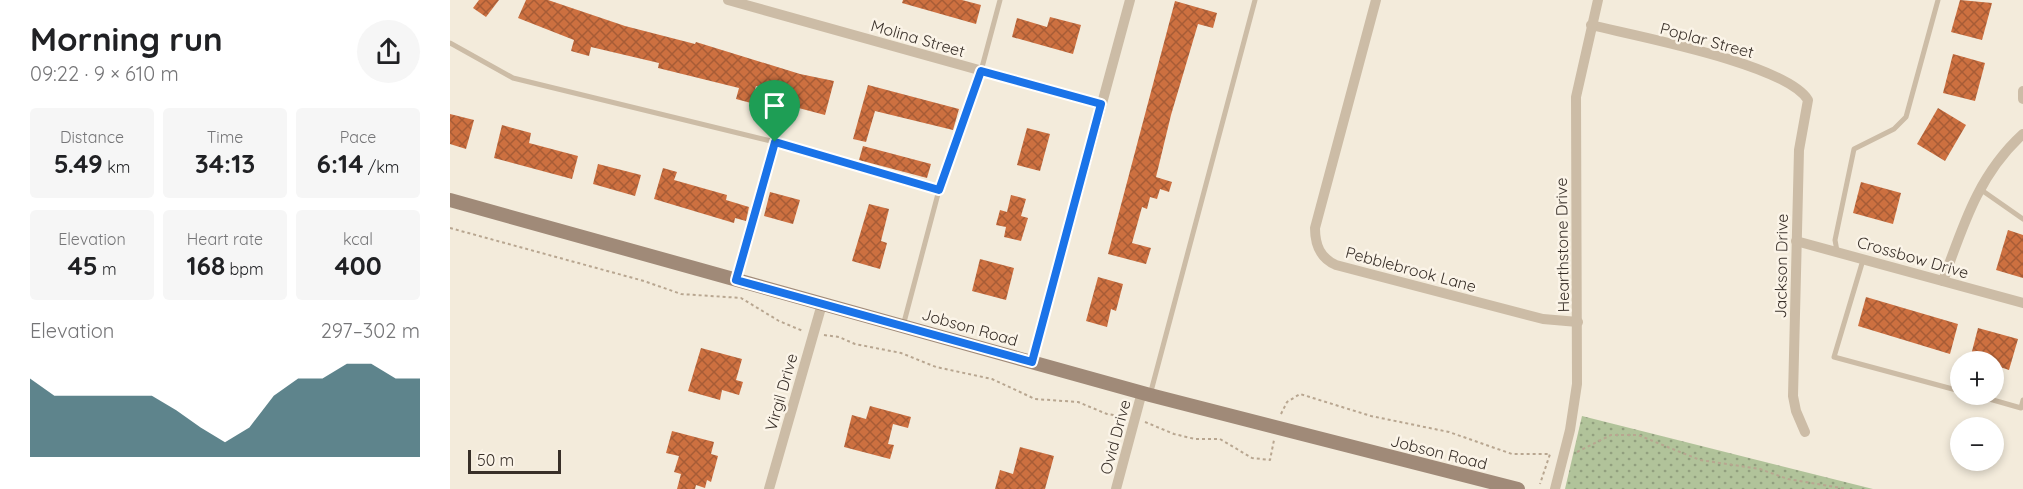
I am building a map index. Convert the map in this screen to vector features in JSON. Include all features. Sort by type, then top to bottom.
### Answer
[{"type":"street","name":"Molina Street","points":[[728,0],[1101,104]]},
{"type":"street","points":[[1032,362],[1130,0]]},
{"type":"street","name":"Pebblebrook Lane","points":[[1376,0],[1314,228],[1315,242],[1320,252],[1326,260],[1336,265],[1543,319],[1578,322]]},
{"type":"street","name":"Hearthstone Drive","points":[[1555,489],[1575,406],[1578,322],[1576,97],[1598,0]]},
{"type":"street","name":"Poplar Street","points":[[1592,25],[1755,68],[1786,83],[1805,95],[1808,100]]},
{"type":"street","points":[[2023,92],[2023,99]]},
{"type":"street","name":"Jackson Drive","points":[[1805,432],[1796,411],[1793,396],[1799,150],[1808,100]]},
{"type":"street","points":[[1943,281],[1971,202],[2008,147],[2023,134]]},
{"type":"street","name":"Jobson Road","points":[[450,200],[1146,394],[1518,489]]},
{"type":"street","name":"Crossbow Drive","points":[[1796,241],[2023,303]]},
{"type":"street","name":"Virgil Drive","points":[[769,489],[822,304]]},
{"type":"street","name":"Ovid Drive","points":[[1116,489],[1146,394]]},
{"type":"lane","points":[[903,326],[939,190],[981,71],[1000,0]]},
{"type":"lane","points":[[1146,394],[1256,0]]},
{"type":"lane","points":[[1837,251],[1835,240],[1854,149],[1894,129],[1906,117],[1938,0]]},
{"type":"lane","points":[[450,43],[513,78],[775,142],[939,190]]},
{"type":"lane","points":[[736,280],[775,142]]},
{"type":"lane","points":[[1980,189],[2023,219]]},
{"type":"lane","points":[[1863,259],[1834,357],[1950,388]]},
{"type":"lane","points":[[2004,403],[2021,408],[2023,400]]},
{"type":"path","points":[[1574,461],[1577,452],[1611,435],[1638,435],[1700,460],[1760,469],[1788,479],[1847,489]]},
{"type":"green space","points":[[1582,416],[1873,489],[1565,489]]},
{"type":"building","points":[[479,0],[499,0],[486,17],[473,8]]},
{"type":"building","points":[[526,0],[548,0],[625,26],[695,44],[696,42],[800,74],[834,81],[825,115],[791,106],[794,97],[756,86],[751,103],[736,99],[739,88],[658,68],[659,63],[591,47],[589,56],[571,51],[574,40],[518,18]]},
{"type":"building","points":[[903,0],[962,0],[981,5],[976,24],[902,3]]},
{"type":"building","points":[[1960,0],[1992,3],[1982,40],[1951,32]]},
{"type":"building","points":[[1175,1],[1217,13],[1213,28],[1198,24],[1171,115],[1156,177],[1172,182],[1169,192],[1160,189],[1157,199],[1150,197],[1147,209],[1142,207],[1132,243],[1151,248],[1146,264],[1108,254]]},
{"type":"building","points":[[1050,17],[1081,25],[1073,54],[1012,37],[1017,18],[1047,27]]},
{"type":"building","points":[[1953,54],[1985,63],[1975,101],[1943,93]]},
{"type":"building","points":[[868,85],[959,109],[953,130],[875,111],[866,142],[853,139]]},
{"type":"building","points":[[1938,108],[1966,125],[1945,161],[1917,144]]},
{"type":"building","points":[[450,114],[474,120],[466,149],[450,144]]},
{"type":"building","points":[[502,125],[531,133],[529,143],[578,156],[572,179],[494,158]]},
{"type":"building","points":[[1027,128],[1050,134],[1040,171],[1017,165]]},
{"type":"building","points":[[863,146],[931,164],[927,178],[859,160]]},
{"type":"building","points":[[598,164],[641,175],[635,196],[593,184]]},
{"type":"building","points":[[663,168],[677,172],[674,180],[727,195],[726,200],[749,207],[746,221],[735,218],[734,223],[654,199]]},
{"type":"building","points":[[1861,182],[1901,193],[1893,224],[1853,213]]},
{"type":"building","points":[[770,192],[800,200],[793,224],[764,216]]},
{"type":"building","points":[[1011,195],[1026,199],[1021,216],[1028,218],[1021,241],[1004,237],[1006,227],[996,225],[1000,210],[1007,212]]},
{"type":"building","points":[[869,204],[889,209],[881,241],[887,243],[880,269],[852,261]]},
{"type":"building","points":[[2008,230],[2023,235],[2023,278],[1996,270]]},
{"type":"building","points":[[980,259],[1014,268],[1006,300],[972,291]]},
{"type":"building","points":[[1098,277],[1123,284],[1116,311],[1111,309],[1107,327],[1086,321]]},
{"type":"building","points":[[1866,297],[1958,324],[1950,354],[1858,326]]},
{"type":"building","points":[[1978,328],[2018,339],[2009,370],[2004,368],[2004,351],[1972,351]]},
{"type":"building","points":[[701,348],[742,359],[736,380],[743,382],[739,395],[722,390],[720,400],[688,391]]},
{"type":"building","points":[[870,406],[911,417],[908,428],[893,424],[888,444],[894,445],[890,459],[844,447],[852,415],[866,419]]},
{"type":"building","points":[[672,431],[714,442],[711,454],[718,456],[711,482],[707,480],[705,488],[696,485],[695,489],[677,489],[681,474],[674,472],[679,456],[666,453]]},
{"type":"building","points":[[1020,447],[1054,456],[1045,489],[995,489],[1000,470],[1013,474]]},
{"type":"route","points":[[981,71],[1101,104],[1032,362],[736,280],[775,142],[939,190],[981,71]]}]
